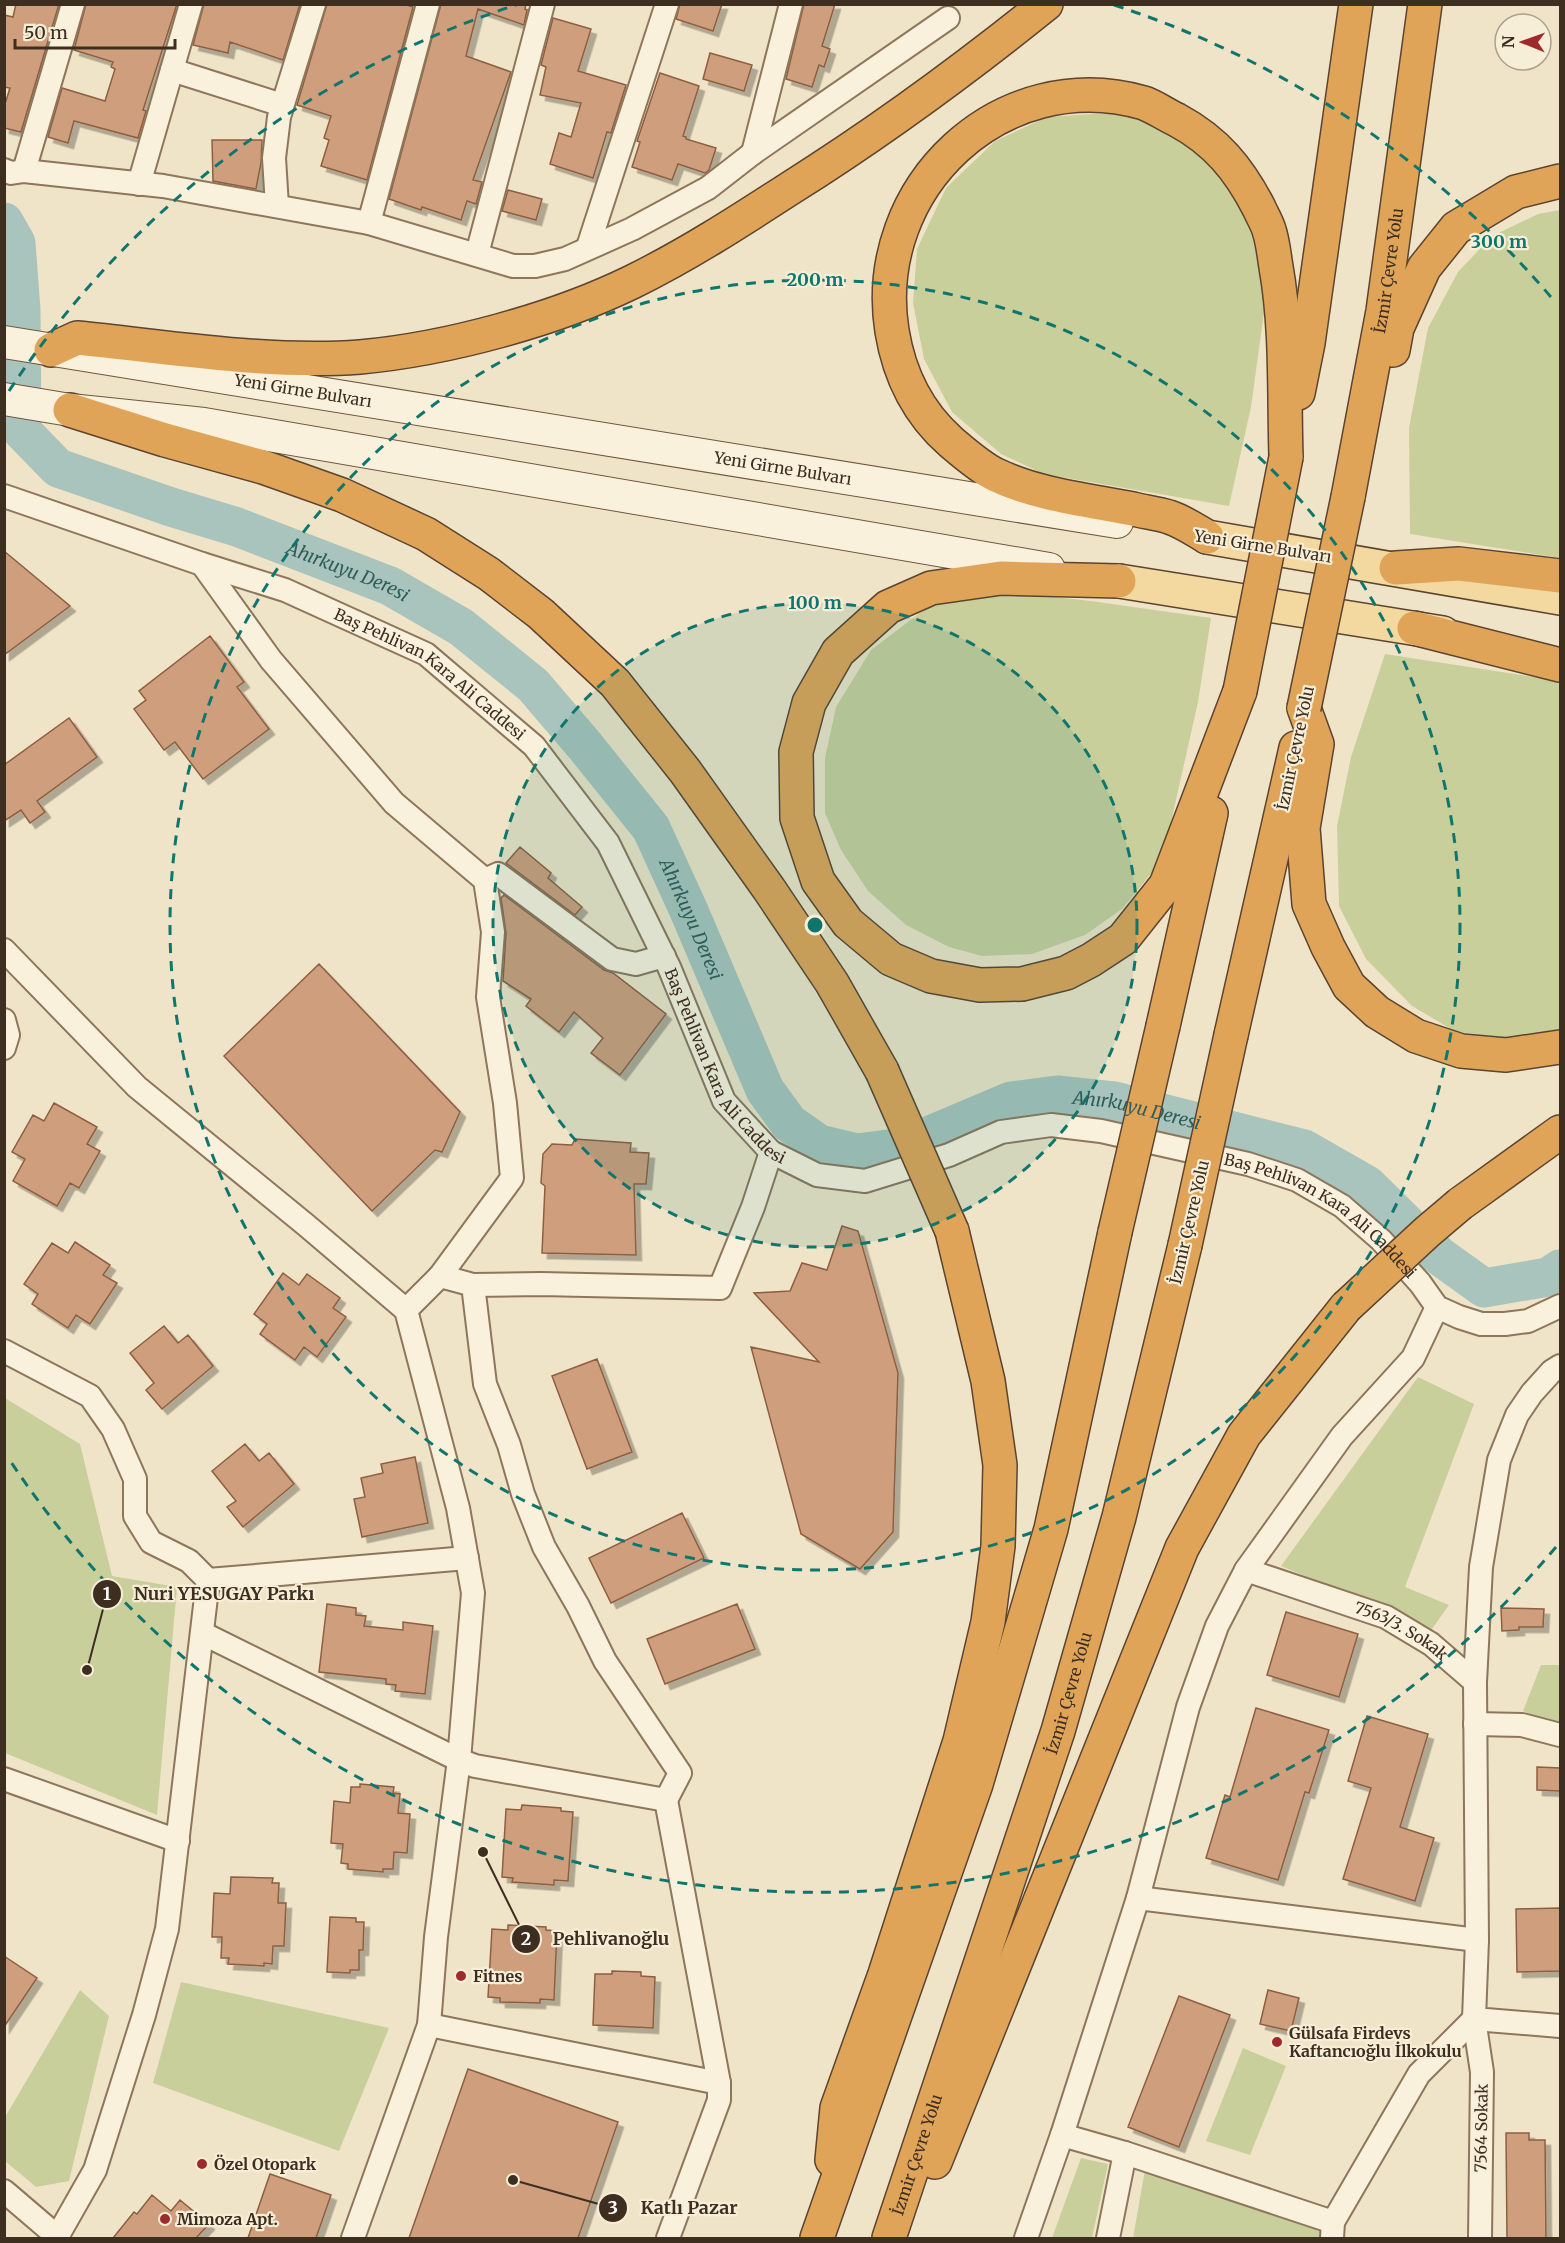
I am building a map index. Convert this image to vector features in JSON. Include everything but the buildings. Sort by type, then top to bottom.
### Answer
[{"type":"highway","points":[[51,350],[77,338],[281,358],[360,357],[445,343],[555,314],[631,282],[700,246],[835,160],[990,49],[1046,4]]},
{"type":"highway","points":[[822,2226],[976,1784],[1051,1529],[1115,1232],[1240,691],[1309,332],[1356,4]]},
{"type":"highway","name":"İzmir Çevre Yolu","points":[[889,2238],[1058,1731],[1119,1517],[1185,1245],[1304,708],[1348,497],[1383,311],[1425,4]]},
{"type":"highway","points":[[1207,537],[1170,517],[1045,492],[994,475],[950,441],[917,404],[896,356],[889,308],[894,251],[910,206],[931,173],[983,126],[1030,103],[1074,95],[1108,96],[1146,104],[1195,130],[1229,159],[1249,188],[1269,230],[1283,306],[1286,457]]},
{"type":"highway","points":[[1348,497],[1377,435],[1397,328],[1424,268],[1456,228],[1516,192],[1560,181]]},
{"type":"highway","points":[[56,407],[263,467],[342,495],[426,534],[489,574],[541,614],[615,683],[685,771],[769,888],[826,974],[882,1071],[952,1231],[988,1381],[1000,1465],[998,1546],[988,1622],[960,1741],[885,1974],[837,2109],[822,2226]]},
{"type":"highway","points":[[1396,568],[1459,564],[1560,576]]},
{"type":"highway","points":[[1119,581],[1001,578],[931,588],[888,607],[838,652],[809,703],[796,752],[797,818],[818,881],[848,922],[891,959],[931,976],[980,985],[1022,984],[1066,973],[1091,960],[1123,939],[1166,885],[1240,691]]},
{"type":"highway","points":[[1414,628],[1560,665]]},
{"type":"highway","points":[[1304,708],[1317,744],[1303,828],[1309,904],[1349,986],[1377,1012],[1416,1036],[1461,1051],[1506,1055],[1560,1047]]},
{"type":"highway","points":[[903,2238],[999,2006],[1182,1548],[1245,1436],[1346,1308],[1460,1204],[1560,1132]]},
{"type":"main road","name":"Yeni Girne Bulvarı","points":[[4,342],[1396,568],[1560,598]]},
{"type":"main road","points":[[4,399],[204,424],[1119,581],[1560,651]]},
{"type":"street","points":[[73,4],[14,171],[163,186],[369,223],[513,266],[535,266],[565,258],[632,229],[708,188],[753,153],[948,18]]},
{"type":"street","points":[[139,184],[191,4]]},
{"type":"street","points":[[277,206],[274,158],[282,105],[314,4]]},
{"type":"street","points":[[369,223],[428,4]]},
{"type":"street","points":[[477,254],[543,4]]},
{"type":"street","points":[[588,247],[668,4]]},
{"type":"street","points":[[753,153],[791,4]]},
{"type":"street","points":[[172,70],[282,105]]},
{"type":"street","name":"Baş Pehlivan Kara Ali Caddesi","points":[[4,496],[285,590],[426,654],[525,738],[534,746],[608,843],[664,956],[724,1101],[771,1152],[816,1175],[865,1181],[949,1155],[1001,1132],[1051,1125],[1101,1131],[1248,1164],[1297,1180],[1342,1206],[1381,1240],[1420,1283],[1437,1307]]},
{"type":"street","points":[[202,564],[271,660],[394,803],[485,880],[493,932],[488,997],[505,1103],[512,1178],[440,1276],[406,1310]]},
{"type":"street","points":[[485,880],[498,874],[612,959],[636,964],[664,956]]},
{"type":"street","points":[[4,950],[137,1087],[406,1310],[458,1508],[473,1593],[459,1760],[436,1937],[429,2025],[353,2238]]},
{"type":"street","points":[[4,1020],[8,1035],[4,1048]]},
{"type":"street","points":[[440,1276],[473,1285],[541,1284],[720,1288],[753,1207],[771,1152]]},
{"type":"street","points":[[473,1285],[485,1384],[544,1547],[578,1606],[605,1661],[680,1773],[666,1800],[719,2083],[719,2100],[668,2238]]},
{"type":"street","points":[[1026,2238],[1062,2135],[1138,1898],[1188,1707],[1217,1626],[1246,1570],[1341,1436],[1413,1358],[1437,1307],[1481,1324],[1505,1324],[1528,1320],[1560,1306]]},
{"type":"street","points":[[4,1351],[90,1396],[113,1429],[135,1479],[135,1516],[151,1542],[189,1561],[208,1580]]},
{"type":"street","points":[[1062,2135],[1125,2153],[1332,2230],[1419,2074],[1474,2019],[1477,1940],[1475,1682],[1481,1567],[1499,1460],[1517,1415],[1532,1393],[1552,1371],[1560,1366]]},
{"type":"street","points":[[208,1580],[467,1557]]},
{"type":"street","name":"7563/3. Sokak","points":[[1246,1570],[1386,1617],[1431,1644],[1475,1682]]},
{"type":"street","points":[[4,2191],[58,2238],[94,2170],[144,2015],[167,1929],[208,1580]]},
{"type":"street","points":[[202,1633],[475,1766],[666,1800]]},
{"type":"street","points":[[1475,1724],[1522,1725],[1560,1735]]},
{"type":"street","points":[[4,1779],[178,1841]]},
{"type":"street","points":[[1138,1898],[1477,1940]]},
{"type":"street","points":[[1474,2019],[1560,2026]]},
{"type":"street","name":"7564 Sokak","points":[[1474,2019],[1482,2072],[1480,2238]]},
{"type":"street","points":[[429,2025],[719,2083]]},
{"type":"street","points":[[1108,2238],[1125,2153]]},
{"type":"green space","points":[[1132,114],[1198,144],[1256,217],[1268,283],[1251,407],[1229,506],[1044,474],[1001,454],[952,412],[924,359],[913,303],[917,249],[946,188],[995,141],[1047,117]]},
{"type":"green space","points":[[1560,210],[1560,558],[1410,534],[1409,428],[1428,328],[1458,272],[1492,236],[1538,214]]},
{"type":"green space","points":[[1018,593],[1211,618],[1198,702],[1171,822],[1155,869],[1122,909],[1085,935],[1032,954],[982,956],[949,947],[906,925],[868,891],[841,850],[825,813],[825,758],[836,707],[871,650],[925,609],[967,594]]},
{"type":"green space","points":[[1385,654],[1560,681],[1560,1035],[1511,1038],[1456,1032],[1412,1006],[1366,959],[1339,906],[1337,826],[1351,757]]},
{"type":"green space","points":[[1418,1377],[1474,1404],[1405,1587],[1449,1605],[1432,1629],[1281,1566]]},
{"type":"green space","points":[[5,1398],[80,1444],[112,1576],[177,1587],[157,1815],[5,1753]]},
{"type":"green space","points":[[1541,1665],[1560,1665],[1560,1727],[1523,1711]]},
{"type":"green space","points":[[181,1982],[389,2028],[339,2151],[153,2083]]},
{"type":"green space","points":[[80,1990],[109,2016],[69,2181],[36,2187],[5,2161],[5,2117]]},
{"type":"green space","points":[[1243,2048],[1286,2066],[1250,2155],[1206,2141]]},
{"type":"green space","points":[[1081,2158],[1108,2164],[1092,2238],[1052,2238]]},
{"type":"green space","points":[[1146,2164],[1325,2226],[1323,2238],[1133,2238]]},
{"type":"waterway","name":"Ahırkuyu Deresi","points":[[4,222],[16,243],[21,310],[22,431],[58,468],[237,527],[390,586],[461,627],[533,685],[651,828],[765,1090],[789,1123],[819,1144],[857,1153],[902,1147],[1011,1101],[1057,1095],[1114,1101],[1304,1149],[1367,1185],[1438,1255],[1484,1288],[1548,1277],[1560,1269]]},
{"type":"place","name":"Nuri YESUGAY Parkı","points":[[87,1670]]},
{"type":"place","name":"Pehlivanoğlu","points":[[483,1852]]},
{"type":"place","name":"Fitnes","points":[[461,1976]]},
{"type":"place","name":"Gülsafa Firdevs Kaftancıoğlu İlkokulu","points":[[1277,2042]]},
{"type":"place","name":"Özel Otopark","points":[[202,2164]]},
{"type":"place","name":"Katlı Pazar","points":[[513,2180]]},
{"type":"place","name":"Mimoza Apt.","points":[[165,2219]]}]
